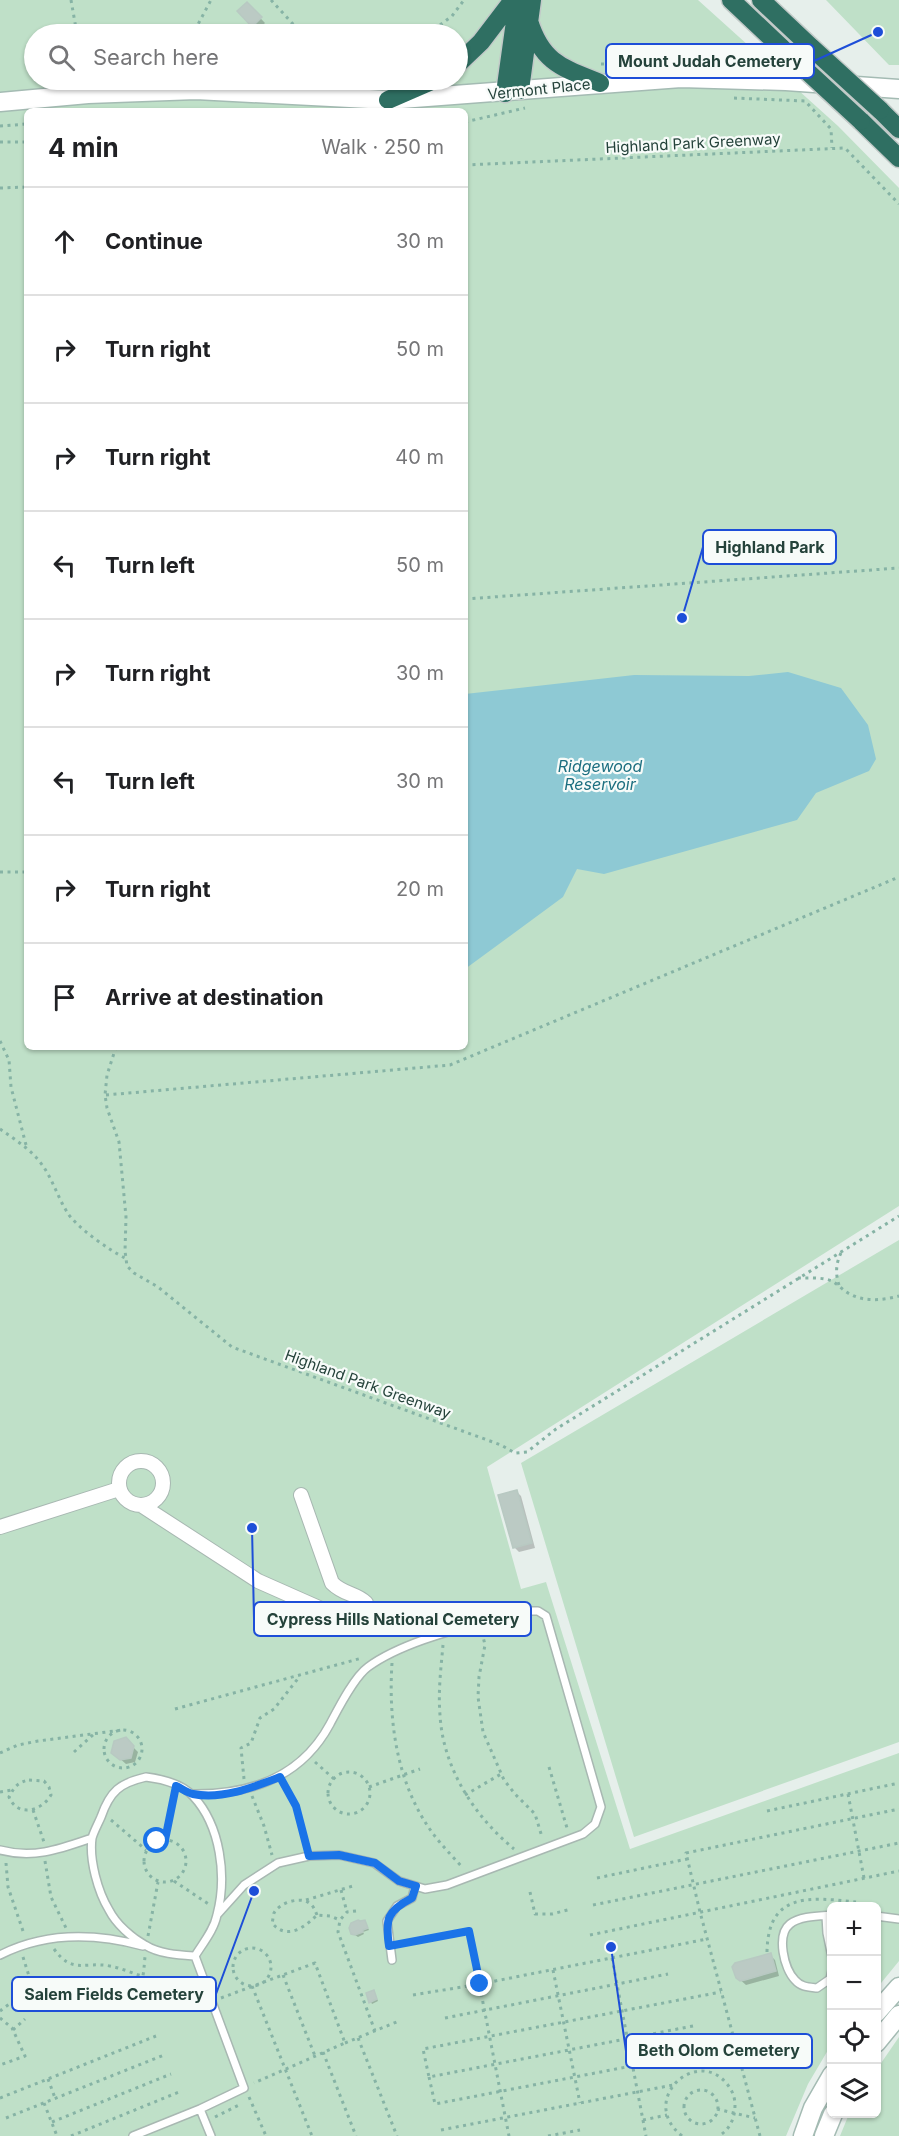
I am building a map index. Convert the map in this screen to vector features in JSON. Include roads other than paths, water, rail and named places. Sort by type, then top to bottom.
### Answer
[{"type":"highway","points":[[468,54],[515,0]]},
{"type":"highway","points":[[512,92],[515,0]]},
{"type":"highway","points":[[512,92],[532,0]]},
{"type":"highway","points":[[761,0],[899,129]]},
{"type":"highway","points":[[732,2],[899,158]]},
{"type":"highway","points":[[529,21],[540,47],[554,63],[600,83]]},
{"type":"highway","points":[[388,100],[411,90]]},
{"type":"highway","points":[[880,110],[899,120]]},
{"type":"street","name":"Vermont Place","points":[[0,102],[88,93],[196,90],[388,100],[681,78],[721,78],[899,89]]},
{"type":"street","points":[[141,1505],[155,1500],[163,1487],[161,1473],[151,1462],[143,1460],[129,1463],[120,1475],[119,1490],[128,1501],[141,1505],[258,1581],[319,1608],[327,1617],[338,1622],[351,1621],[362,1616],[366,1603],[360,1597],[340,1591],[332,1583],[301,1495]]},
{"type":"street","points":[[0,1527],[119,1490]]},
{"type":"street","points":[[879,2010],[899,1987]]},
{"type":"street","points":[[881,2037],[899,2015]]},
{"type":"street","points":[[803,2136],[813,2108],[827,2082]]},
{"type":"street","points":[[824,2136],[831,2118]]},
{"type":"lane","points":[[146,1946],[125,1930],[109,1911],[99,1886],[92,1857],[92,1838],[113,1792],[129,1781],[146,1777],[164,1779],[192,1794],[215,1794],[248,1789],[280,1777],[307,1755],[365,1669],[394,1651],[521,1611],[538,1611],[546,1616],[601,1806],[595,1824],[583,1834],[447,1885],[425,1889],[399,1881],[375,1863],[339,1855],[309,1856],[274,1865],[244,1885],[217,1913]]},
{"type":"lane","points":[[192,1794],[206,1814],[218,1845],[221,1880],[217,1913],[209,1935],[195,1956]]},
{"type":"lane","points":[[0,1850],[45,1853],[92,1838]]},
{"type":"lane","points":[[392,1960],[387,1921],[397,1906],[412,1898],[416,1886]]},
{"type":"lane","points":[[827,1916],[808,1917],[791,1923],[783,1933],[782,1945],[793,1979],[804,1987],[817,1988],[827,1981]]},
{"type":"lane","points":[[881,1917],[899,1919]]},
{"type":"lane","points":[[0,1955],[49,1938],[84,1935],[119,1939],[173,1954],[195,1956]]},
{"type":"lane","points":[[133,2136],[200,2109],[244,2088],[195,1956]]},
{"type":"lane","points":[[200,2109],[211,2136]]},
{"type":"water","name":"Ridgewood Reservoir","points":[[788,672],[841,688],[868,725],[876,759],[869,771],[816,793],[797,820],[604,874],[577,869],[563,897],[468,967],[468,694],[634,675],[749,676]]},
{"type":"place","name":"Mount Judah Cemetery","points":[[878,32]]},
{"type":"place","name":"Highland Park","points":[[682,618]]},
{"type":"place","name":"Cypress Hills National Cemetery","points":[[252,1528]]},
{"type":"place","name":"Salem Fields Cemetery","points":[[254,1891]]},
{"type":"place","name":"Beth Olom Cemetery","points":[[611,1947]]}]
